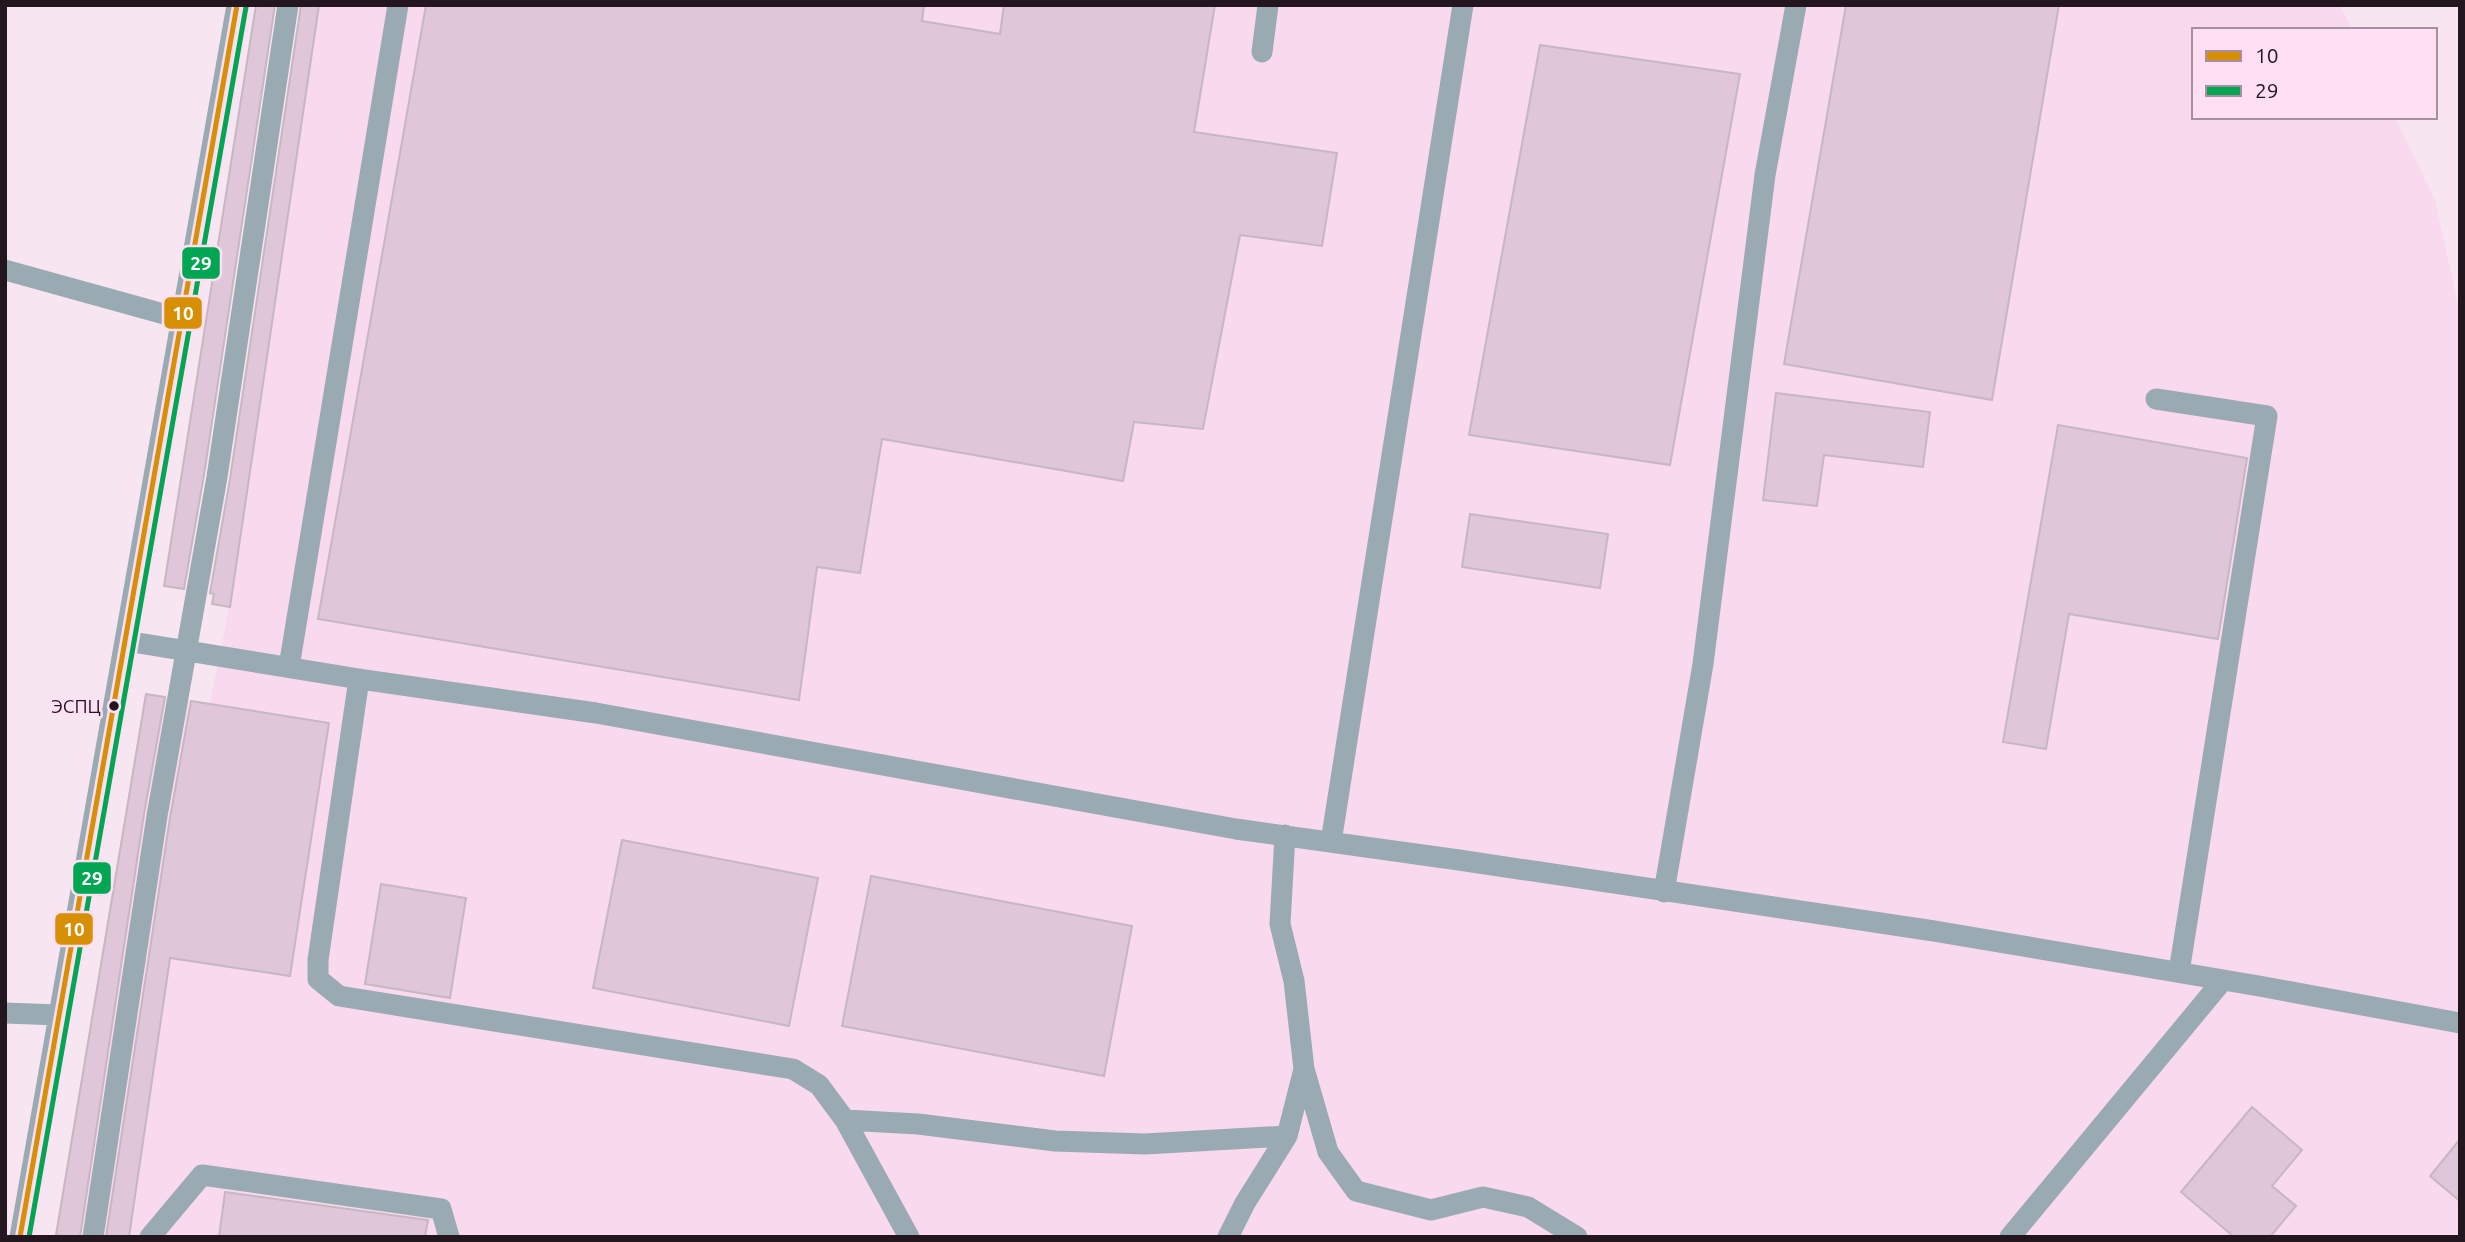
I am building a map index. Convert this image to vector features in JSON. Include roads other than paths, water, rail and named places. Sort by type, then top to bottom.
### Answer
[{"type":"street","points":[[20,1237],[237,5]]},
{"type":"street","points":[[93,1237],[157,816],[217,477],[288,5]]},
{"type":"street","points":[[289,667],[398,5]]},
{"type":"street","points":[[1262,52],[1268,5]]},
{"type":"street","points":[[1331,842],[1463,5]]},
{"type":"street","points":[[1664,892],[1703,664],[1765,175],[1796,5]]},
{"type":"street","points":[[5,270],[182,319]]},
{"type":"street","points":[[2156,398],[2267,416],[2179,972]]},
{"type":"street","points":[[126,641],[359,679],[596,713],[1236,829],[1934,931],[2460,1023]]},
{"type":"street","points":[[359,679],[318,960],[318,979],[339,996],[793,1069],[819,1085],[845,1120],[909,1237]]},
{"type":"street","points":[[1285,835],[1280,925],[1294,981],[1304,1069],[1328,1152],[1356,1191],[1431,1210],[1483,1197],[1528,1208],[1577,1237]]},
{"type":"street","points":[[2011,1237],[2223,980]]},
{"type":"street","points":[[5,1013],[59,1015]]},
{"type":"street","points":[[1228,1237],[1245,1203],[1287,1136],[1304,1069]]},
{"type":"street","points":[[845,1120],[918,1124],[1068,1142],[1145,1144],[1287,1136]]},
{"type":"street","points":[[150,1237],[202,1175],[441,1209],[449,1237]]},
{"type":"place","name":"ЭСПЦ","points":[[114,706]]}]
